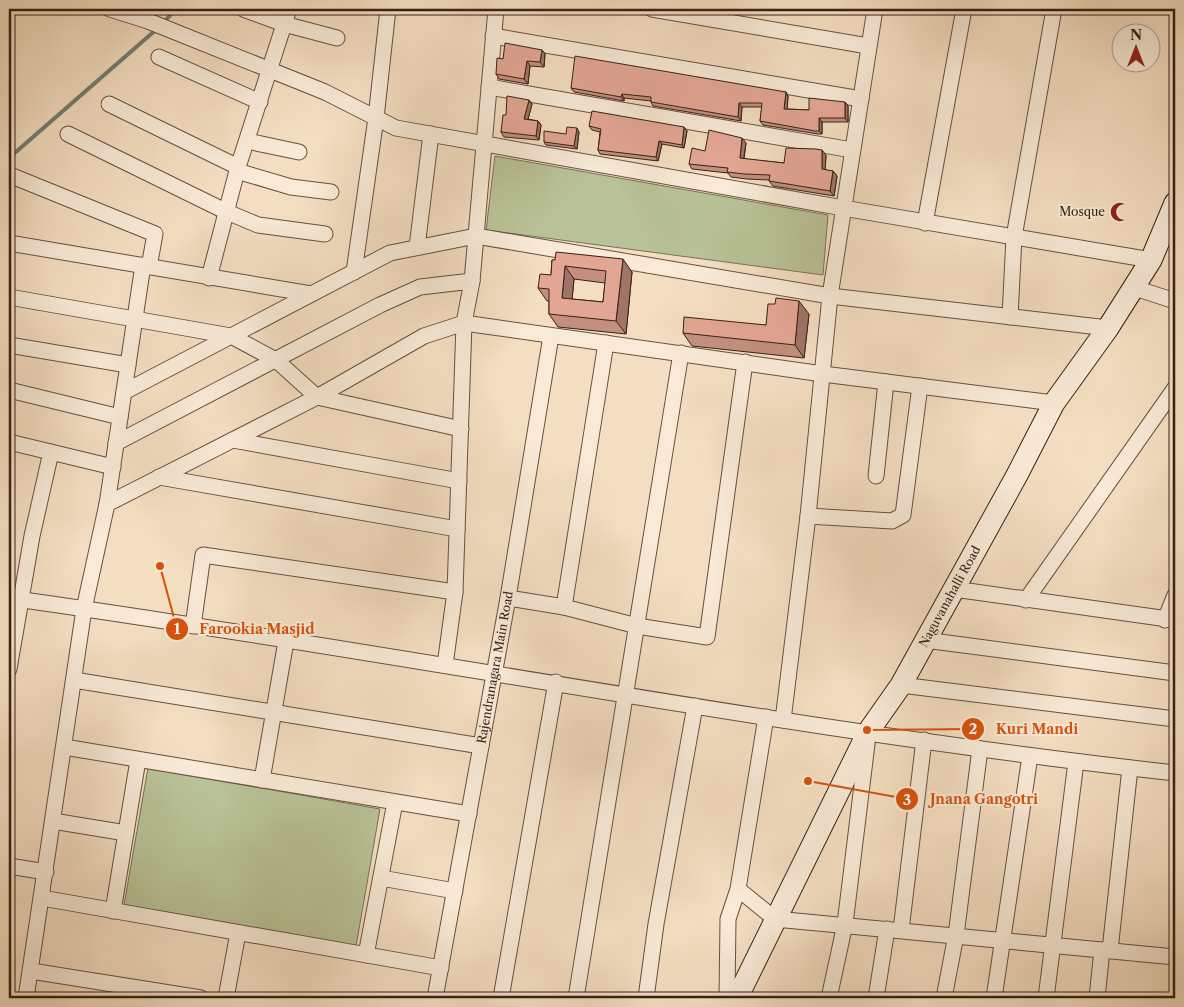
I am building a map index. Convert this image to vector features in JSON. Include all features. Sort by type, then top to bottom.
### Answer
[{"type":"street","points":[[110,9],[182,34],[325,92],[396,128],[925,223],[1151,260]]},
{"type":"street","points":[[244,9],[284,24],[337,38]]},
{"type":"street","points":[[209,278],[238,169],[289,9]]},
{"type":"street","points":[[354,272],[376,118],[388,9]]},
{"type":"street","points":[[445,665],[455,592],[464,324],[472,281],[496,9]]},
{"type":"street","points":[[652,9],[868,46]]},
{"type":"street","points":[[783,720],[808,516],[830,296],[842,208],[875,9]]},
{"type":"street","points":[[925,223],[964,9]]},
{"type":"street","points":[[1010,317],[1014,237],[1054,9]]},
{"type":"street","points":[[494,36],[861,99]]},
{"type":"street","points":[[159,57],[260,102]]},
{"type":"street","points":[[489,87],[852,150]]},
{"type":"street","points":[[109,104],[238,169],[291,186],[332,192]]},
{"type":"street","points":[[68,134],[227,212],[258,224],[325,234]]},
{"type":"street","points":[[417,248],[432,134]]},
{"type":"street","points":[[247,141],[298,152]]},
{"type":"street","points":[[12,176],[155,234],[135,318],[107,504],[84,609],[26,998]]},
{"type":"street","name":"Naguvanahalli Road","points":[[737,998],[868,732],[900,685],[1017,475],[1054,402],[1108,328],[1151,260],[1175,203]]},
{"type":"street","points":[[124,392],[390,253],[476,236],[830,296],[1108,328]]},
{"type":"street","points":[[9,243],[311,294]]},
{"type":"street","points":[[116,443],[420,287],[472,281]]},
{"type":"street","points":[[1134,288],[1175,301]]},
{"type":"street","points":[[9,297],[231,336],[276,360],[317,397],[461,429]]},
{"type":"street","points":[[107,504],[317,397],[424,336],[464,324],[823,374],[1054,402]]},
{"type":"street","name":"Rajendranagara Main Road","points":[[435,998],[495,672],[552,336]]},
{"type":"street","points":[[564,608],[606,343]]},
{"type":"street","points":[[9,345],[128,365]]},
{"type":"street","points":[[576,998],[681,353]]},
{"type":"street","points":[[508,598],[564,608],[637,626],[707,637],[745,362]]},
{"type":"street","points":[[876,476],[886,382]]},
{"type":"street","points":[[808,516],[892,521],[903,515],[920,386]]},
{"type":"street","points":[[1026,600],[1175,388]]},
{"type":"street","points":[[9,390],[120,417]]},
{"type":"street","points":[[232,440],[459,481]]},
{"type":"street","points":[[9,442],[112,467]]},
{"type":"street","points":[[9,666],[15,599],[32,536],[51,452]]},
{"type":"street","points":[[160,477],[457,529]]},
{"type":"street","points":[[193,626],[203,555],[455,592]]},
{"type":"street","points":[[954,589],[1170,620],[1175,595]]},
{"type":"street","points":[[15,599],[495,672],[783,720],[1030,756],[1175,774]]},
{"type":"street","points":[[262,780],[286,640]]},
{"type":"street","points":[[925,640],[1175,673]]},
{"type":"street","points":[[74,680],[481,746]]},
{"type":"street","points":[[501,998],[556,682]]},
{"type":"street","points":[[900,685],[1175,719]]},
{"type":"street","points":[[646,998],[656,924],[695,706]]},
{"type":"street","points":[[727,998],[728,919],[738,889],[766,716]]},
{"type":"street","points":[[829,998],[845,924],[868,732]]},
{"type":"street","points":[[876,998],[894,929],[924,740]]},
{"type":"street","points":[[64,747],[469,814]]},
{"type":"street","points":[[944,998],[956,935],[980,749]]},
{"type":"street","points":[[994,998],[1030,756]]},
{"type":"street","points":[[113,911],[138,760]]},
{"type":"street","points":[[1046,998],[1076,762]]},
{"type":"street","points":[[1097,998],[1106,950],[1130,768]]},
{"type":"street","points":[[366,955],[395,802]]},
{"type":"street","points":[[53,821],[126,833]]},
{"type":"street","points":[[9,866],[46,872]]},
{"type":"street","points":[[381,878],[455,891]]},
{"type":"street","points":[[738,889],[775,919],[845,924],[1175,957]]},
{"type":"street","points":[[42,898],[441,968]]},
{"type":"street","points":[[226,998],[238,933]]},
{"type":"street","points":[[31,971],[201,998]]},
{"type":"green space","points":[[495,156],[828,215],[823,275],[486,230]]},
{"type":"green space","points":[[148,768],[380,809],[356,946],[124,905]]},
{"type":"building","points":[[505,43],[542,50],[540,62],[527,61],[524,79],[496,74],[497,58],[503,59]]},
{"type":"building","points":[[575,56],[786,92],[784,109],[809,110],[809,98],[845,102],[845,118],[819,118],[819,131],[815,131],[760,121],[762,103],[739,103],[738,117],[651,102],[651,97],[622,94],[621,97],[571,88]]},
{"type":"building","points":[[507,96],[529,100],[524,119],[538,121],[536,136],[501,132],[503,115],[506,115]]},
{"type":"building","points":[[592,111],[684,127],[682,145],[659,141],[656,157],[598,150],[601,129],[589,126]]},
{"type":"building","points":[[567,127],[577,128],[574,146],[544,142],[544,131],[566,134]]},
{"type":"building","points":[[709,130],[742,138],[740,158],[784,163],[786,148],[822,150],[822,169],[833,171],[830,191],[769,181],[770,175],[727,172],[728,168],[689,164],[692,148],[705,151]]},
{"type":"building","points":[[556,252],[623,259],[616,321],[549,314],[549,289],[538,288],[540,274],[551,275],[552,260],[555,260]],"holes":[[[565,266],[606,271],[603,302],[562,298]]]},
{"type":"building","points":[[776,298],[799,301],[795,345],[683,333],[684,317],[766,325],[768,304],[775,304]]},
{"type":"waterway","points":[[163,23],[176,9]]},
{"type":"waterway","points":[[9,158],[158,28]]},
{"type":"place","name":"Mosque","points":[[1120,212]]},
{"type":"place","name":"Farookia Masjid","points":[[160,566]]},
{"type":"place","name":"Kuri Mandi","points":[[867,730]]},
{"type":"place","name":"Jnana Gangotri","points":[[808,781]]}]
